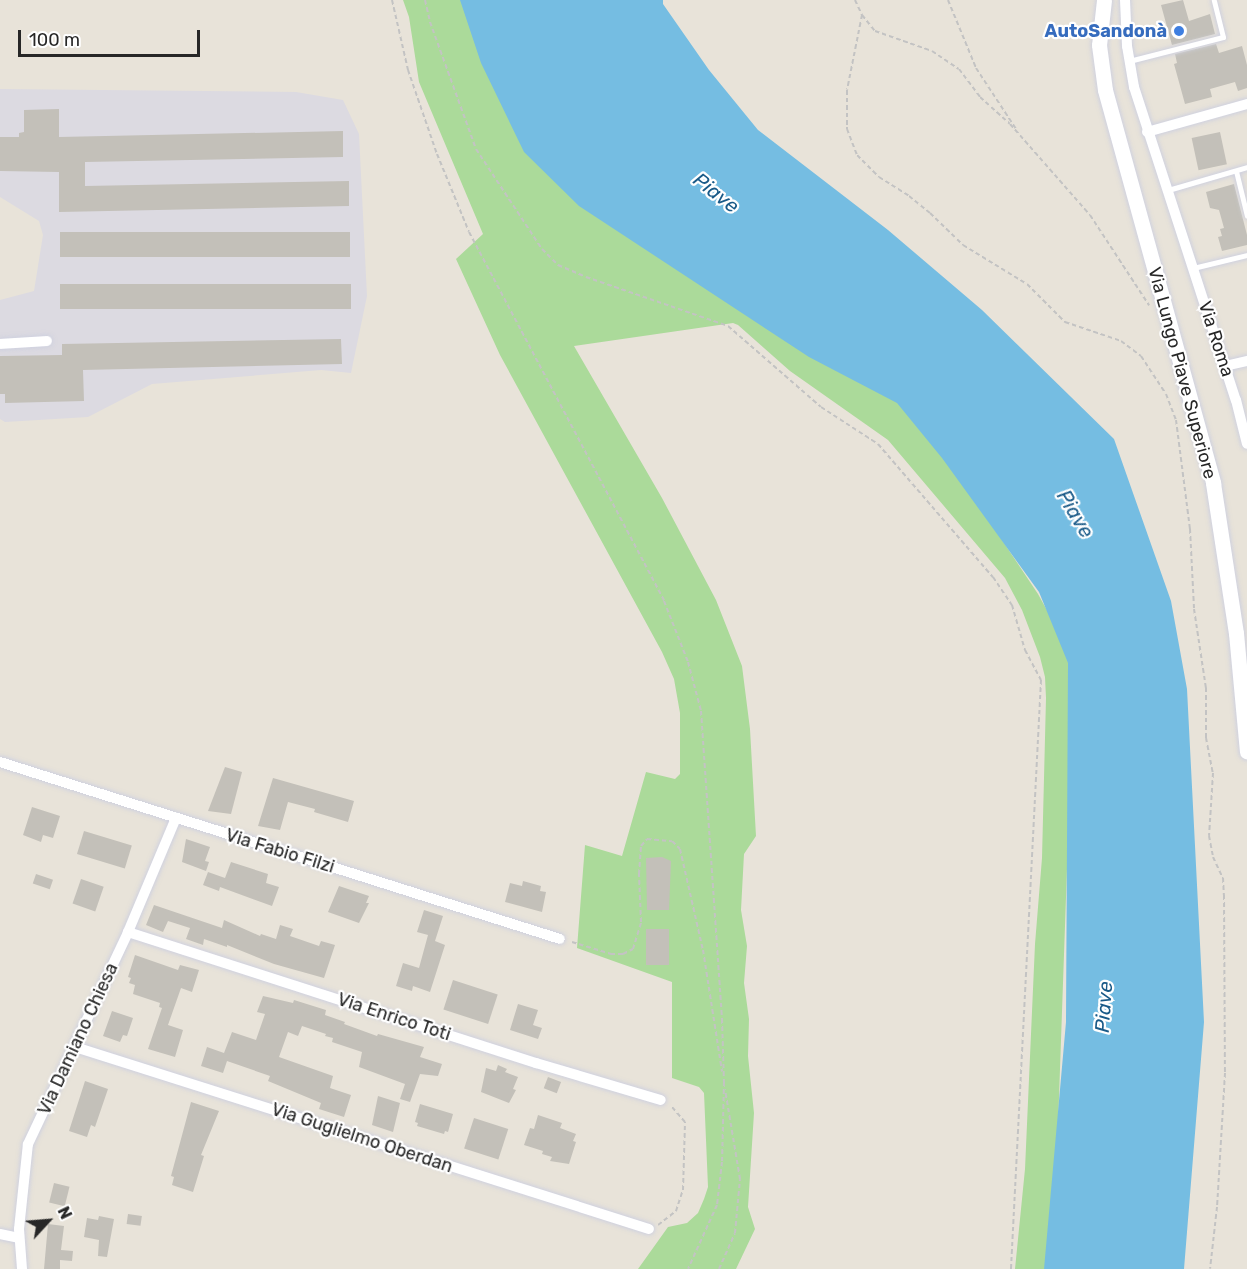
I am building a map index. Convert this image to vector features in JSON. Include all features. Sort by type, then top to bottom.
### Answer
[{"type":"main road","name":"Via Lungo Piave Superiore","points":[[1104,0],[1099,45],[1106,90],[1213,483],[1237,644],[1247,751]]},
{"type":"street","name":"Via Roma","points":[[1125,0],[1129,61],[1147,132],[1225,366],[1247,444]]},
{"type":"street","points":[[1147,132],[1247,104]]},
{"type":"street","points":[[0,344],[47,341]]},
{"type":"street","points":[[1225,366],[1247,361]]},
{"type":"street","name":"Via Fabio Filzi","points":[[0,762],[560,939]]},
{"type":"street","name":"Via Damiano Chiesa","points":[[22,1269],[20,1238],[28,1144],[128,932],[176,818]]},
{"type":"street","name":"Via Enrico Toti","points":[[128,932],[536,1063],[661,1100]]},
{"type":"street","name":"Via Guglielmo Oberdan","points":[[75,1047],[650,1229]]},
{"type":"street","points":[[0,1234],[20,1238]]},
{"type":"lane","points":[[1129,61],[1224,37],[1214,0]]},
{"type":"lane","points":[[1166,190],[1247,167]]},
{"type":"lane","points":[[1236,171],[1247,216]]},
{"type":"lane","points":[[1193,268],[1247,255]]},
{"type":"path","points":[[392,0],[408,70],[437,154],[469,232],[664,601],[688,662],[701,711],[722,1019],[724,1082],[722,1162],[717,1205],[688,1269]]},
{"type":"path","points":[[425,0],[430,22],[476,149],[542,249],[558,265],[586,277],[728,326],[821,407],[878,444],[993,577],[1012,605],[1025,650],[1041,680],[1011,1269]]},
{"type":"path","points":[[855,0],[862,15],[875,31],[932,51],[959,69],[980,97],[1021,136],[1090,215],[1154,314]]},
{"type":"path","points":[[948,0],[976,68],[1021,136]]},
{"type":"path","points":[[862,15],[847,90],[847,129],[857,155],[879,177],[909,196],[963,245],[1027,284],[1065,322],[1121,341],[1141,357],[1166,394],[1176,420],[1190,529],[1194,609],[1206,688],[1206,738],[1213,773],[1209,836],[1213,857],[1223,878],[1224,895],[1225,1073],[1217,1207],[1210,1269]]},
{"type":"path","points":[[560,939],[611,954],[623,954],[633,949],[641,922],[639,874],[641,846],[647,839],[659,838],[672,841],[680,849],[703,950],[740,1179],[735,1233],[719,1269]]},
{"type":"path","points":[[650,1229],[672,1217],[683,1190],[685,1122],[674,1108],[661,1100]]},
{"type":"shaded area","points":[[0,89],[296,92],[343,100],[359,134],[367,296],[351,373],[321,370],[152,384],[88,417],[5,422],[0,419],[0,300],[34,291],[43,235],[39,221],[0,197]]},
{"type":"green space","points":[[403,0],[466,0],[879,369],[988,519],[1038,594],[1059,632],[1074,669],[1053,1269],[1015,1269],[1025,1169],[1035,944],[1042,858],[1046,698],[1045,677],[1040,657],[1022,610],[1005,578],[888,440],[790,371],[733,323],[574,346],[662,498],[716,600],[742,666],[750,729],[756,836],[744,854],[741,910],[747,946],[744,983],[749,1019],[748,1056],[754,1113],[748,1207],[755,1229],[736,1269],[638,1269],[668,1227],[687,1223],[698,1213],[704,1199],[708,1187],[704,1093],[699,1087],[672,1078],[672,982],[577,948],[585,845],[622,856],[646,772],[675,779],[680,774],[680,713],[674,679],[662,652],[500,355],[456,259],[483,234],[419,82],[409,17]]},
{"type":"water","name":"Piave","points":[[460,0],[663,0],[663,4],[709,70],[758,130],[888,230],[982,310],[1114,439],[1171,601],[1187,689],[1204,1022],[1184,1269],[1044,1269],[1066,1022],[1068,663],[1039,592],[942,458],[897,403],[809,357],[579,206],[524,152],[481,63]]},
{"type":"building","name":"AutoSandonà","points":[[1183,0],[1189,21],[1210,14],[1215,34],[1172,45],[1161,5]]},
{"type":"building","points":[[1216,44],[1219,53],[1242,46],[1247,65],[1247,88],[1238,91],[1235,82],[1210,89],[1212,97],[1185,104],[1174,64],[1177,63],[1175,54]]},
{"type":"building","points":[[59,109],[59,137],[343,131],[343,157],[85,162],[85,186],[349,181],[349,206],[59,212],[59,172],[0,171],[0,137],[19,137],[19,133],[24,132],[24,110]]},
{"type":"building","points":[[1220,132],[1227,164],[1198,170],[1192,138]]},
{"type":"building","points":[[1234,184],[1247,235],[1247,245],[1222,251],[1218,237],[1222,236],[1220,229],[1224,228],[1219,210],[1210,208],[1206,192]]},
{"type":"building","points":[[60,232],[350,232],[350,257],[60,257]]},
{"type":"building","points":[[60,284],[351,284],[351,309],[60,309]]},
{"type":"building","points":[[341,339],[342,364],[83,370],[84,401],[5,403],[5,394],[0,394],[0,356],[62,355],[62,344]]},
{"type":"building","points":[[225,767],[242,772],[231,814],[208,811]]},
{"type":"building","points":[[273,778],[354,801],[348,822],[314,812],[315,809],[288,802],[280,830],[258,826]]},
{"type":"building","points":[[32,807],[60,816],[53,838],[43,835],[41,842],[23,835]]},
{"type":"building","points":[[84,831],[132,846],[125,869],[77,854]]},
{"type":"building","points":[[186,839],[210,847],[205,861],[209,862],[206,871],[182,862]]},
{"type":"building","points":[[662,857],[671,861],[669,910],[647,910],[646,858]]},
{"type":"building","points":[[231,862],[268,874],[266,883],[279,887],[272,906],[220,887],[219,891],[203,885],[208,872],[225,878]]},
{"type":"building","points":[[36,874],[53,880],[50,889],[33,883]]},
{"type":"building","points":[[81,879],[104,887],[95,911],[73,904]]},
{"type":"building","points":[[523,881],[541,886],[540,891],[546,892],[542,912],[505,902],[510,883],[522,886]]},
{"type":"building","points":[[339,886],[369,896],[366,903],[369,903],[359,923],[328,912]]},
{"type":"building","points":[[154,905],[222,928],[224,920],[260,936],[261,934],[276,939],[280,925],[293,929],[290,936],[319,946],[321,941],[335,945],[324,978],[274,964],[227,945],[227,947],[204,939],[203,945],[186,939],[190,928],[168,921],[163,932],[146,925]]},
{"type":"building","points":[[424,910],[443,916],[435,941],[445,945],[430,992],[413,986],[412,991],[396,986],[403,963],[419,968],[428,935],[417,932]]},
{"type":"building","points":[[646,929],[669,929],[669,965],[646,965]]},
{"type":"building","points":[[135,955],[178,970],[180,965],[199,970],[192,992],[181,988],[168,1025],[183,1030],[175,1057],[148,1049],[162,1008],[159,1007],[160,1003],[133,994],[135,985],[129,983],[131,978],[128,977]]},
{"type":"building","points":[[453,980],[498,995],[488,1024],[443,1009]]},
{"type":"building","points":[[263,996],[293,1003],[294,1000],[326,1010],[325,1015],[345,1022],[344,1024],[377,1036],[378,1034],[424,1047],[420,1057],[442,1064],[438,1076],[420,1074],[410,1102],[400,1099],[405,1084],[359,1067],[362,1052],[332,1042],[333,1038],[325,1036],[326,1034],[302,1026],[298,1036],[288,1032],[279,1057],[333,1076],[330,1088],[351,1095],[344,1117],[319,1109],[321,1103],[268,1081],[270,1076],[227,1061],[223,1073],[201,1066],[207,1047],[224,1053],[232,1032],[256,1040],[265,1014],[257,1012]]},
{"type":"building","points":[[518,1004],[538,1010],[533,1025],[542,1028],[538,1039],[510,1030]]},
{"type":"building","points":[[112,1011],[133,1018],[127,1036],[123,1035],[120,1042],[103,1036]]},
{"type":"building","points":[[498,1065],[507,1069],[505,1072],[518,1077],[513,1089],[516,1090],[509,1103],[481,1092],[486,1068],[496,1071]]},
{"type":"building","points":[[548,1077],[561,1082],[557,1093],[544,1088]]},
{"type":"building","points":[[85,1081],[108,1089],[95,1127],[91,1125],[87,1137],[69,1131]]},
{"type":"building","points":[[378,1096],[400,1103],[393,1132],[372,1125]]},
{"type":"building","points":[[191,1102],[219,1111],[201,1155],[204,1156],[193,1192],[172,1185],[174,1177],[171,1176]]},
{"type":"building","points":[[420,1104],[453,1114],[448,1132],[445,1131],[444,1134],[417,1126],[418,1123],[415,1122]]},
{"type":"building","points":[[538,1115],[562,1123],[560,1128],[576,1134],[573,1141],[576,1142],[569,1164],[550,1161],[552,1157],[542,1154],[543,1151],[524,1145],[530,1128],[534,1129]]},
{"type":"building","points":[[474,1118],[508,1129],[498,1160],[464,1148]]},
{"type":"building","points":[[54,1183],[70,1187],[65,1206],[49,1202]]},
{"type":"building","points":[[128,1214],[142,1216],[140,1226],[127,1224]]},
{"type":"building","points":[[99,1216],[114,1219],[107,1257],[98,1256],[99,1240],[84,1237],[87,1218],[98,1220]]},
{"type":"building","points":[[48,1224],[64,1226],[61,1250],[73,1251],[72,1261],[60,1260],[60,1269],[44,1269]]},
{"type":"place","name":"AutoSandonà","points":[[1179,31]]}]
